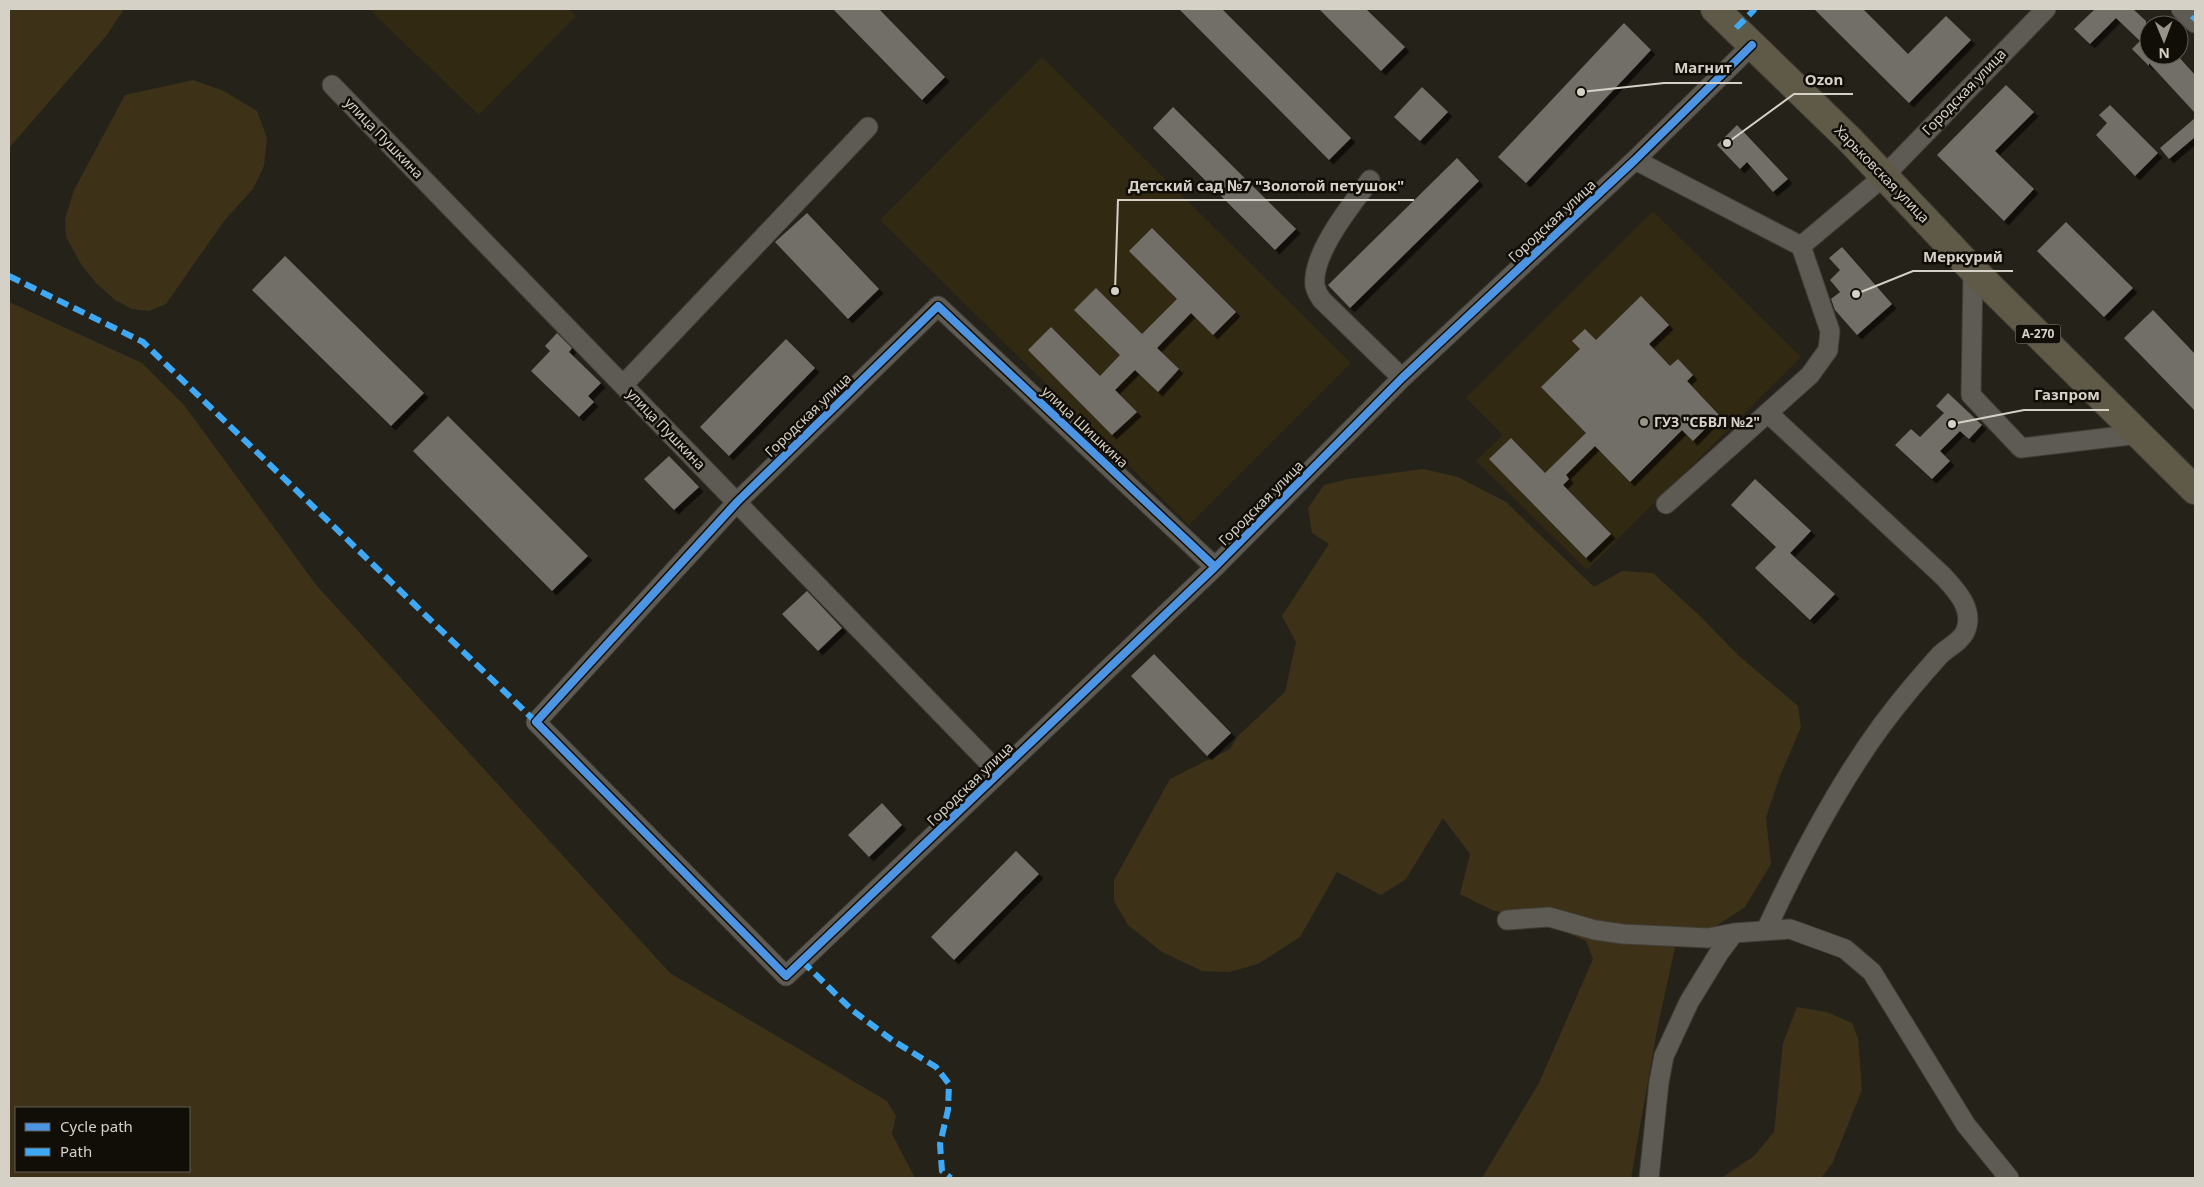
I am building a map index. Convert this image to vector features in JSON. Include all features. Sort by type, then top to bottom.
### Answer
[{"type":"highway","name":"Харьковская улица","points":[[1715,9],[1850,140],[1973,270],[2195,490]]},
{"type":"street","name":"Городская улица","points":[[1801,246],[1883,176],[2046,9]]},
{"type":"street","points":[[2181,9],[2195,23]]},
{"type":"street","name":"Городская улица","points":[[938,306],[737,502],[536,722],[786,976],[1215,567],[1402,378],[1636,160],[1752,45]]},
{"type":"street","name":"улица Пушкина","points":[[332,85],[999,773]]},
{"type":"street","points":[[623,385],[868,126]]},
{"type":"street","points":[[1636,160],[1801,246],[1830,331],[1828,350],[1810,375],[1666,504]]},
{"type":"street","points":[[1370,180],[1339,220],[1320,259],[1315,287],[1322,300],[1402,378]]},
{"type":"street","points":[[1973,270],[1971,395],[2021,448],[2139,434]]},
{"type":"street","name":"улица Шишкина","points":[[938,306],[1215,567]]},
{"type":"street","points":[[1766,930],[1790,878],[1827,810],[1882,726],[1942,654],[1965,633],[1969,613],[1958,592],[1943,576],[1768,413]]},
{"type":"street","points":[[1507,920],[1549,917],[1595,930],[1623,934],[1708,938],[1734,933],[1790,929],[1845,949],[1872,972],[1966,1125],[2009,1178]]},
{"type":"street","points":[[1649,1178],[1659,1082],[1664,1056],[1689,1002],[1719,953],[1734,933]]},
{"type":"shaded area","points":[[9,9],[124,9],[107,35],[9,148]]},
{"type":"shaded area","points":[[369,9],[569,9],[576,16],[479,115]]},
{"type":"shaded area","points":[[1042,57],[1351,363],[1189,525],[880,220]]},
{"type":"shaded area","points":[[193,80],[224,91],[257,111],[267,138],[264,166],[253,189],[224,221],[166,304],[149,311],[132,309],[115,300],[96,283],[81,264],[66,237],[65,219],[74,190],[125,95]]},
{"type":"shaded area","points":[[1653,211],[1801,357],[1587,570],[1476,461],[1503,435],[1466,398]]},
{"type":"shaded area","points":[[9,302],[142,363],[184,405],[317,586],[670,973],[887,1101],[896,1116],[892,1134],[915,1178],[9,1178]]},
{"type":"shaded area","points":[[1423,469],[1458,477],[1506,502],[1594,587],[1622,571],[1653,573],[1700,616],[1738,655],[1798,706],[1801,727],[1780,776],[1766,817],[1771,864],[1745,907],[1710,930],[1676,943],[1657,1030],[1631,1178],[1482,1178],[1539,1083],[1593,959],[1586,941],[1528,916],[1494,911],[1460,894],[1470,854],[1443,818],[1406,879],[1381,895],[1337,872],[1300,937],[1258,964],[1229,972],[1202,971],[1162,952],[1128,925],[1114,901],[1114,880],[1170,779],[1230,749],[1238,736],[1285,692],[1296,642],[1282,616],[1329,544],[1312,533],[1308,508],[1324,485],[1348,479]]},
{"type":"shaded area","points":[[1797,1007],[1827,1012],[1852,1023],[1858,1038],[1862,1090],[1832,1164],[1821,1178],[1721,1178],[1754,1156],[1774,1132],[1783,1043]]},
{"type":"building","points":[[833,9],[879,9],[945,77],[922,100]]},
{"type":"building","points":[[1179,9],[1222,9],[1351,138],[1329,160]]},
{"type":"building","points":[[1319,9],[1366,9],[1405,47],[1381,71]]},
{"type":"building","points":[[1814,9],[1863,9],[1908,54],[1946,16],[1971,40],[1909,103]]},
{"type":"building","points":[[2095,9],[2133,9],[2140,15],[2139,40],[2116,18],[2090,44],[2074,29]]},
{"type":"building","points":[[1624,23],[1651,50],[1526,183],[1498,157]]},
{"type":"building","points":[[2139,42],[2139,56],[2132,49]]},
{"type":"building","points":[[2151,65],[2186,65],[2195,75],[2195,113]]},
{"type":"building","points":[[2006,85],[2034,112],[1995,151],[2034,189],[2004,221],[1937,155]]},
{"type":"building","points":[[1422,87],[1448,112],[1420,141],[1394,117]]},
{"type":"building","points":[[2110,105],[2158,153],[2135,176],[2096,135],[2107,123],[2099,115]]},
{"type":"building","points":[[1173,107],[1296,229],[1275,250],[1153,128]]},
{"type":"building","points":[[2195,118],[2195,137],[2169,159],[2160,148]]},
{"type":"building","points":[[1737,125],[1788,179],[1773,192],[1747,162],[1740,169],[1717,145]]},
{"type":"building","points":[[1457,158],[1479,181],[1350,308],[1328,285]]},
{"type":"building","points":[[807,213],[879,289],[848,319],[775,242]]},
{"type":"building","points":[[2066,222],[2133,288],[2104,317],[2037,251]]},
{"type":"building","points":[[1152,228],[1236,312],[1213,335],[1191,313],[1157,348],[1179,369],[1158,392],[1135,370],[1115,390],[1137,412],[1112,435],[1028,350],[1051,327],[1100,376],[1120,355],[1074,310],[1096,288],[1142,334],[1177,299],[1129,251]]},
{"type":"building","points":[[1842,247],[1892,304],[1857,335],[1835,310],[1831,299],[1840,292],[1830,280],[1840,270],[1829,258]]},
{"type":"building","points":[[285,256],[424,393],[391,426],[252,290]]},
{"type":"building","name":"ГУЗ \"СБВЛ №2\"","points":[[1641,296],[1669,325],[1649,344],[1670,366],[1678,359],[1693,375],[1687,381],[1719,415],[1693,441],[1682,430],[1630,482],[1595,446],[1566,475],[1569,479],[1563,485],[1611,534],[1586,558],[1489,459],[1511,438],[1545,473],[1586,433],[1541,387],[1580,349],[1572,341],[1585,329],[1596,340]]},
{"type":"building","points":[[2153,310],[2195,354],[2195,411],[2124,338]]},
{"type":"building","points":[[557,333],[572,348],[569,352],[601,383],[588,396],[594,402],[579,417],[531,371],[550,351],[545,346]]},
{"type":"building","points":[[786,339],[815,368],[729,456],[700,427]]},
{"type":"building","points":[[1948,393],[1982,425],[1969,439],[1960,431],[1940,451],[1950,461],[1932,479],[1895,445],[1911,429],[1920,437],[1944,413],[1936,406]]},
{"type":"building","points":[[448,416],[588,556],[552,591],[413,451]]},
{"type":"building","points":[[669,456],[699,487],[674,510],[644,479]]},
{"type":"building","points":[[1755,479],[1811,531],[1790,553],[1835,594],[1810,620],[1755,568],[1776,547],[1731,505]]},
{"type":"building","points":[[807,591],[842,628],[818,651],[782,614]]},
{"type":"building","points":[[1154,654],[1231,733],[1207,756],[1131,676]]},
{"type":"building","points":[[882,803],[902,825],[869,857],[848,835]]},
{"type":"building","points":[[1016,851],[1039,874],[954,960],[931,937]]},
{"type":"marked path","points":[[1736,28],[1755,9]]},
{"type":"marked path","points":[[2192,20],[2195,17]]},
{"type":"marked path","points":[[9,276],[143,342],[536,722]]},
{"type":"marked path","points":[[802,961],[852,1010],[892,1040],[936,1067],[949,1084],[948,1110],[940,1144],[942,1171],[951,1178]]},
{"type":"cycle path","points":[[1215,567],[938,306],[737,502],[536,722],[786,976],[1215,567],[1402,378],[1635,160],[1752,45]]},
{"type":"place","name":"Магнит","points":[[1581,92]]},
{"type":"place","name":"Ozon","points":[[1727,143]]},
{"type":"place","name":"Детский сад №7 \"Золотой петушок\"","points":[[1115,291]]},
{"type":"place","name":"Меркурий","points":[[1856,294]]},
{"type":"place","name":"ГУЗ \"СБВЛ №2\"","points":[[1644,422]]},
{"type":"place","name":"Газпром","points":[[1952,424]]}]
